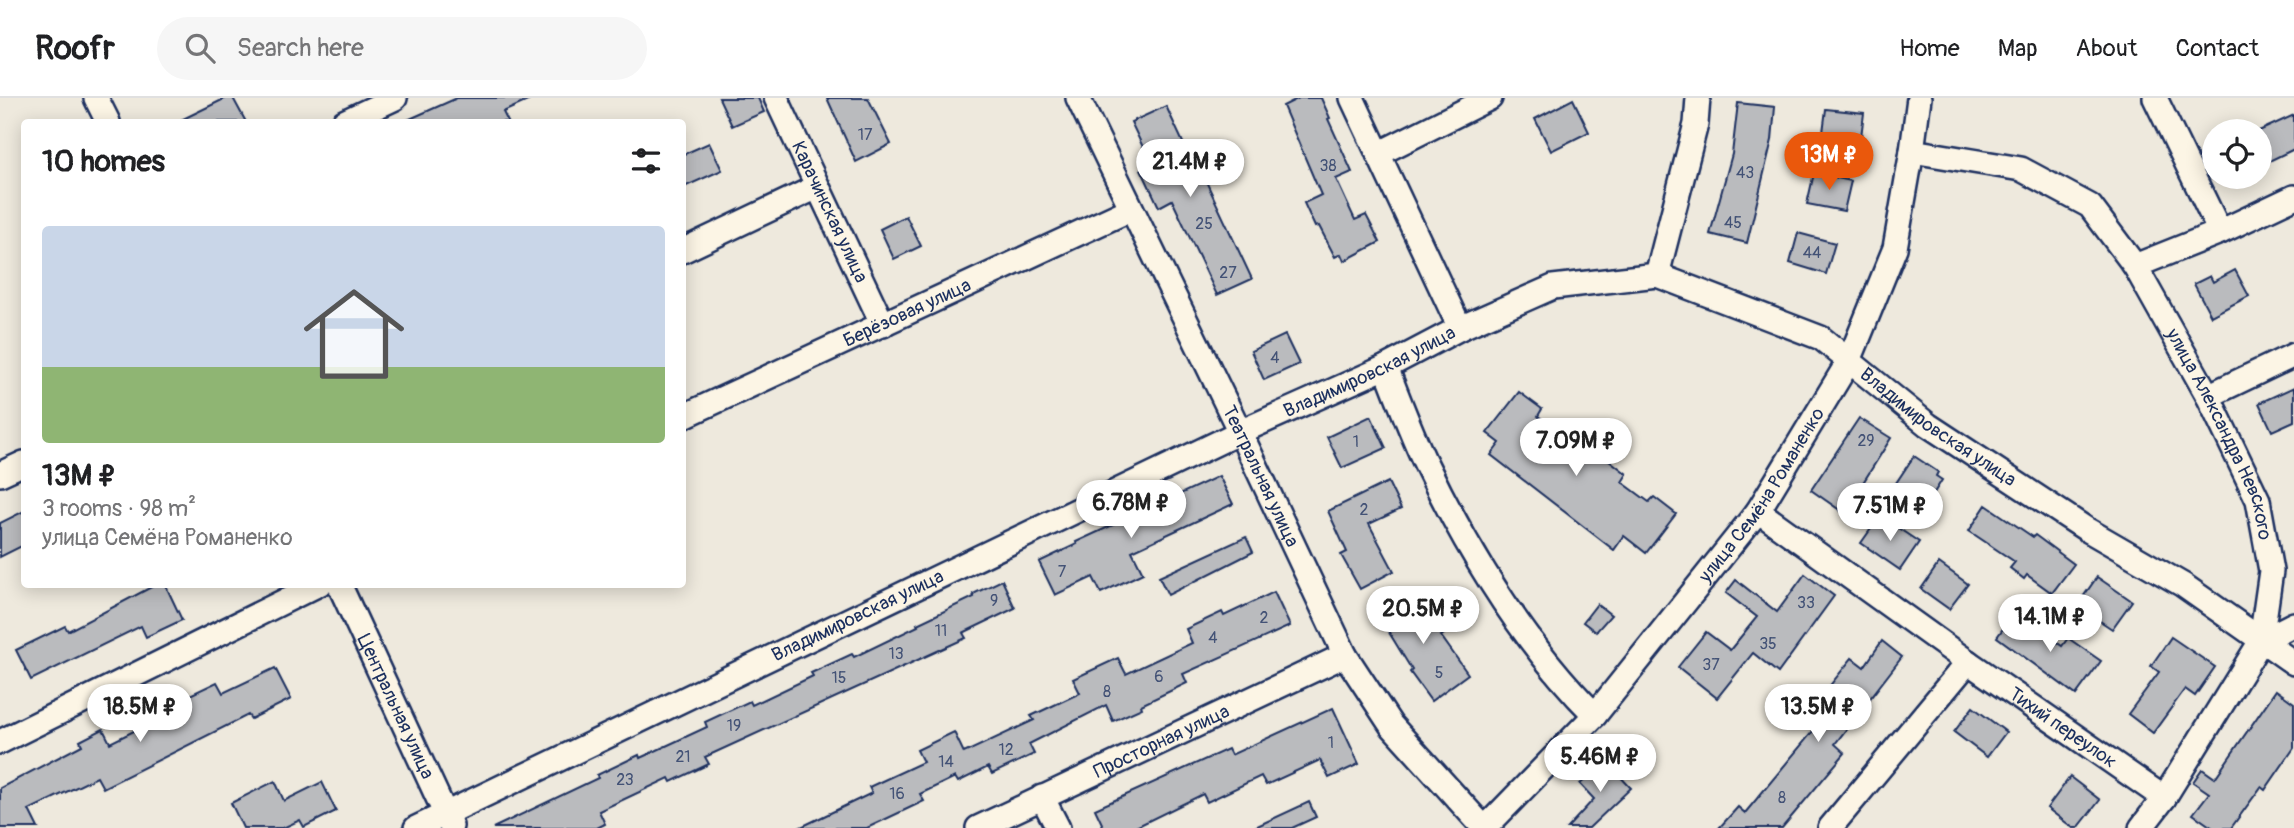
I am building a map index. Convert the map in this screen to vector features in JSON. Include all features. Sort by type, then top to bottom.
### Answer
[{"type":"street","points":[[96,98],[106,119]]},
{"type":"street","points":[[350,119],[395,98]]},
{"type":"street","name":"Карачинская улица","points":[[776,98],[883,326]]},
{"type":"street","name":"Театральная улица","points":[[1078,98],[1345,654],[1391,725],[1484,828]]},
{"type":"street","points":[[1352,98],[1460,328]]},
{"type":"street","points":[[1378,153],[1490,98]]},
{"type":"street","points":[[1657,275],[1696,124],[1698,98]]},
{"type":"street","name":"улица Семёна Романенко","points":[[1484,828],[1595,715],[1758,511],[1850,361],[1895,248],[1919,98]]},
{"type":"street","points":[[2155,98],[2220,232]]},
{"type":"street","name":"улица Александра Невского","points":[[1912,151],[2021,169],[2090,206],[2135,266],[2208,396],[2258,500],[2271,571],[2261,642],[2164,798],[2141,828]]},
{"type":"street","points":[[686,249],[817,187]]},
{"type":"street","points":[[2135,266],[2220,232],[2294,197]]},
{"type":"street","name":"Берёзовая улица","points":[[686,415],[1131,209]]},
{"type":"street","name":"Владимировская улица","points":[[416,828],[449,821],[1240,432],[1385,367],[1460,328],[1553,287],[1657,275],[1821,338],[1928,425],[2087,528],[2183,585],[2294,663]]},
{"type":"street","points":[[2208,396],[2294,355]]},
{"type":"street","points":[[1385,367],[1424,460],[1469,544],[1529,639],[1569,689],[1595,715]]},
{"type":"street","points":[[0,474],[21,464]]},
{"type":"street","name":"Тихий переулок","points":[[1758,511],[2164,798]]},
{"type":"street","points":[[0,742],[311,588]]},
{"type":"street","name":"Центральная улица","points":[[341,588],[449,821]]},
{"type":"street","points":[[2261,642],[2294,624]]},
{"type":"street","name":"Просторная улица","points":[[978,828],[1345,654]]},
{"type":"street","points":[[1830,828],[1968,662]]},
{"type":"street","points":[[1042,797],[1058,828]]},
{"type":"building","points":[[226,98],[233,98],[244,119],[183,119]]},
{"type":"building","points":[[457,98],[534,98],[503,112],[506,119],[410,119]]},
{"type":"building","points":[[719,98],[758,98],[764,112],[732,126]]},
{"type":"building","points":[[827,98],[868,98],[891,144],[856,162]]},
{"type":"building","points":[[1299,98],[1321,98],[1352,172],[1336,179],[1355,220],[1366,215],[1380,242],[1344,261],[1341,254],[1335,257],[1319,226],[1315,227],[1304,203],[1321,195],[1283,106]]},
{"type":"building","points":[[1573,99],[1589,132],[1551,151],[1535,119]]},
{"type":"building","points":[[1738,103],[1775,107],[1772,140],[1747,243],[1710,234],[1732,154]]},
{"type":"building","points":[[1166,106],[1185,147],[1189,145],[1252,279],[1217,295],[1172,200],[1159,207],[1141,169],[1151,164],[1131,122]]},
{"type":"building","points":[[1826,109],[1864,113],[1860,145],[1822,140]]},
{"type":"building","points":[[2294,115],[2294,149],[2272,160],[2272,125]]},
{"type":"building","points":[[709,143],[722,170],[686,186],[686,153]]},
{"type":"building","points":[[1814,173],[1851,181],[1844,211],[1807,204]]},
{"type":"building","points":[[906,216],[921,246],[894,259],[880,229]]},
{"type":"building","points":[[1798,233],[1835,243],[1826,274],[1790,263]]},
{"type":"building","points":[[2235,270],[2249,296],[2211,316],[2194,284],[2210,276],[2213,282]]},
{"type":"building","points":[[1285,335],[1299,364],[1264,380],[1251,351]]},
{"type":"building","points":[[2294,387],[2294,421],[2272,431],[2259,403]]},
{"type":"building","points":[[1519,392],[1542,409],[1538,416],[1561,433],[1567,427],[1627,474],[1622,482],[1649,502],[1654,497],[1676,514],[1646,553],[1624,536],[1614,550],[1491,455],[1500,443],[1487,433]]},
{"type":"building","points":[[1371,416],[1386,448],[1342,468],[1327,437]]},
{"type":"building","points":[[1859,418],[1891,438],[1844,513],[1811,490]]},
{"type":"building","points":[[1914,456],[1938,472],[1936,476],[1942,480],[1927,504],[1896,483]]},
{"type":"building","points":[[1219,476],[1233,504],[1132,551],[1143,573],[1101,593],[1093,577],[1055,595],[1039,562]]},
{"type":"building","points":[[1388,482],[1401,509],[1369,524],[1394,571],[1360,589],[1341,555],[1347,552],[1328,511]]},
{"type":"building","points":[[1986,505],[2033,537],[2035,535],[2074,564],[2052,593],[2027,575],[2024,579],[2010,568],[2015,562],[1969,531]]},
{"type":"building","points":[[21,512],[21,546],[0,557],[0,523]]},
{"type":"building","points":[[1880,516],[1919,542],[1900,570],[1861,543]]},
{"type":"building","points":[[1246,537],[1253,552],[1168,595],[1159,577]]},
{"type":"building","points":[[1939,563],[1968,584],[1949,609],[1921,589]]},
{"type":"building","points":[[1805,574],[1834,596],[1778,673],[1753,653],[1717,698],[1678,667],[1706,632],[1730,650],[1757,617],[1726,593],[1736,580],[1777,612]]},
{"type":"building","points":[[2097,577],[2132,601],[2112,629],[2091,615],[2088,619],[2074,610]]},
{"type":"building","points":[[1002,580],[1015,608],[963,633],[966,638],[705,757],[709,764],[671,782],[669,778],[599,811],[605,824],[597,828],[493,828],[598,778],[597,775],[639,755],[640,758],[707,727],[705,722],[750,701],[752,705],[813,676],[811,673],[852,654],[854,657],[918,626],[917,624],[974,597],[973,594]]},
{"type":"building","points":[[149,588],[167,588],[182,620],[146,637],[141,626],[31,680],[16,650],[65,626],[68,631]]},
{"type":"building","points":[[1274,592],[1290,626],[1183,674],[1187,683],[1141,705],[1142,708],[1113,721],[1106,705],[1029,744],[1034,754],[992,774],[988,767],[958,782],[955,777],[920,794],[924,801],[867,828],[799,828],[872,793],[869,787],[923,762],[917,750],[954,732],[964,753],[1034,720],[1031,716],[1080,693],[1073,679],[1118,658],[1126,674],[1192,643],[1186,629],[1222,612],[1224,616]]},
{"type":"building","points":[[1418,592],[1444,634],[1441,636],[1468,674],[1431,701],[1410,672],[1412,670],[1379,616]]},
{"type":"building","points":[[1597,604],[1611,615],[1596,632],[1583,622]]},
{"type":"building","points":[[2015,612],[2062,646],[2068,638],[2101,661],[2076,695],[1997,637]]},
{"type":"building","points":[[2171,637],[2215,667],[2195,696],[2185,689],[2153,733],[2128,714],[2159,672],[2151,666]]},
{"type":"building","points":[[1882,641],[1902,657],[1835,744],[1845,753],[1782,828],[1719,828],[1738,807],[1745,813],[1828,713],[1816,703],[1852,658],[1864,667]]},
{"type":"building","points":[[275,668],[291,699],[251,719],[248,715],[103,788],[97,777],[29,810],[38,828],[0,828],[0,788],[82,745],[80,741],[103,729],[110,743],[136,730],[129,715],[165,697],[169,705],[217,682],[223,693]]},
{"type":"building","points":[[2276,690],[2294,703],[2294,748],[2265,790],[2261,787],[2231,828],[2213,828],[2193,814],[2209,793],[2193,782],[2202,769],[2215,778]]},
{"type":"building","points":[[1973,707],[2006,732],[1987,757],[1954,732]]},
{"type":"building","points":[[1333,708],[1359,764],[1329,778],[1320,760],[1266,785],[1261,776],[1207,802],[1203,794],[1134,828],[1104,828],[1095,809],[1228,749],[1231,755]]},
{"type":"building","points":[[1603,758],[1631,788],[1589,828],[1567,828],[1594,799],[1580,784],[1587,778],[1585,775]]},
{"type":"building","points":[[2070,777],[2100,800],[2078,828],[2073,828],[2047,808]]},
{"type":"building","points":[[275,781],[284,801],[322,782],[336,811],[304,827],[300,820],[283,828],[243,828],[231,803]]},
{"type":"building","points":[[1309,802],[1316,817],[1292,828],[1253,828]]}]
